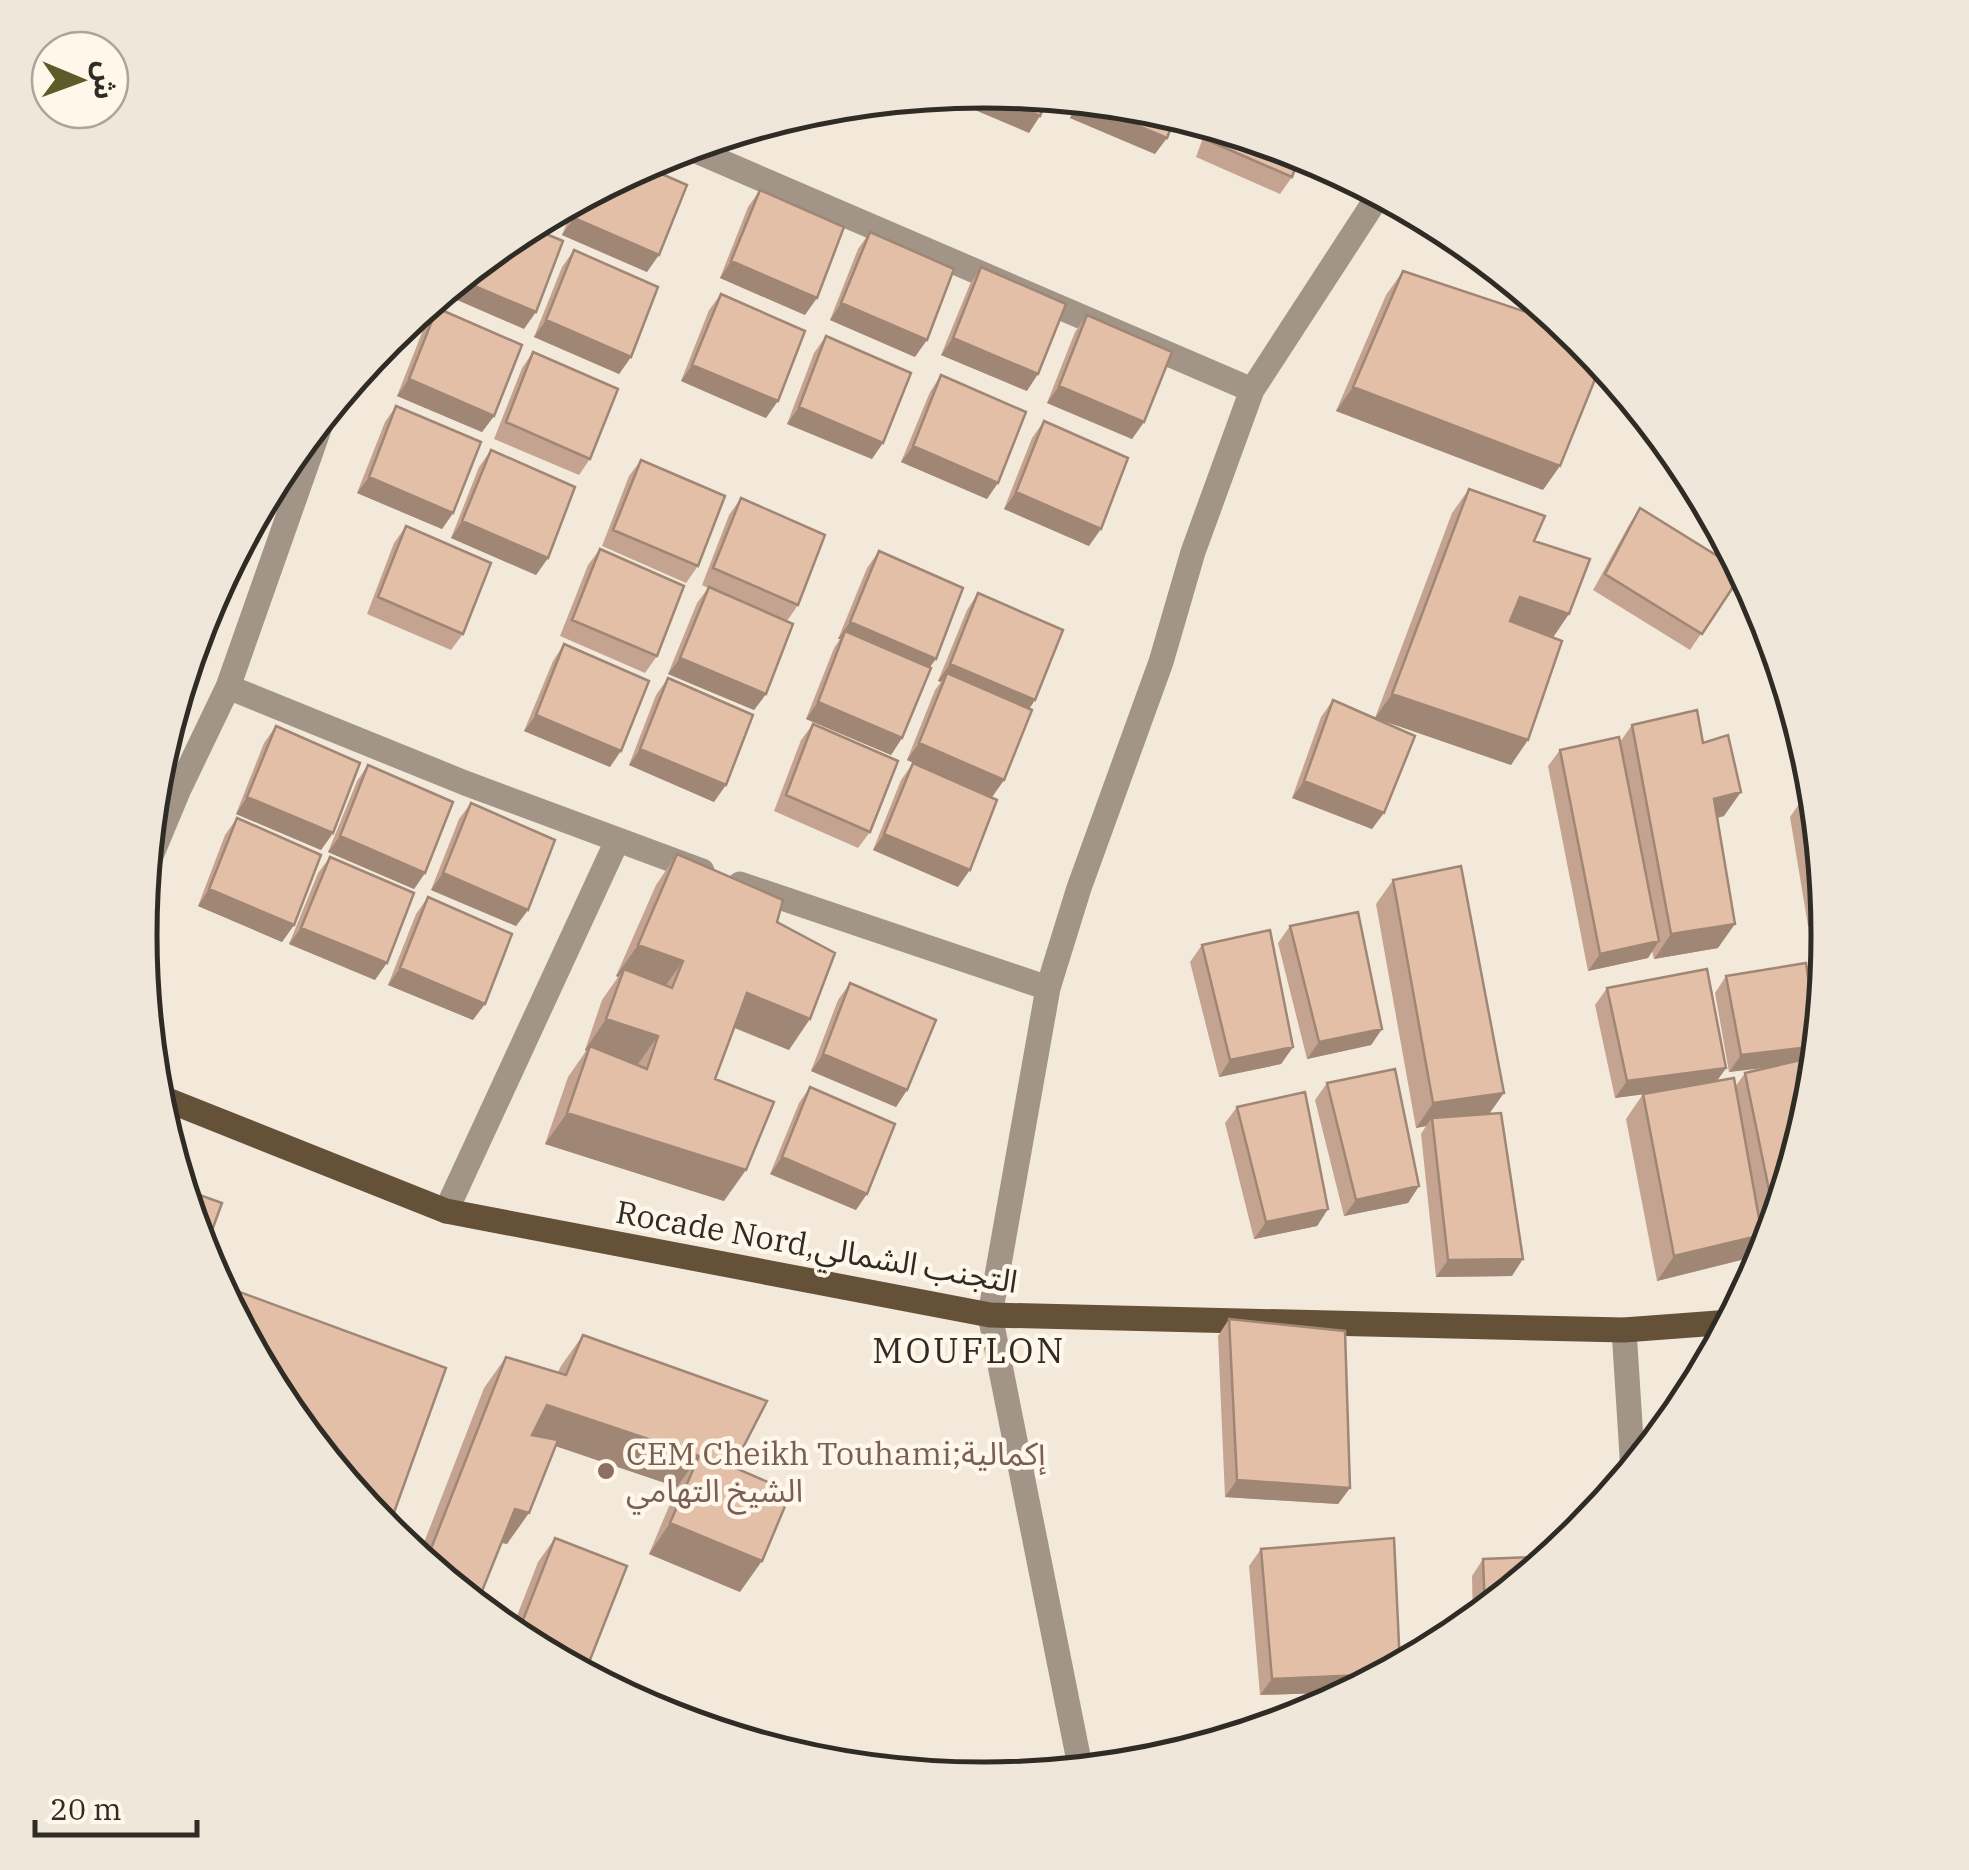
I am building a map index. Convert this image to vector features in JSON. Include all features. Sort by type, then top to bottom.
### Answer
[{"type":"main road","name":"Rocade Nord,التجنب الشمالي","points":[[175,1103],[446,1211],[990,1315],[1624,1330],[1715,1323]]},
{"type":"street","points":[[708,155],[1252,390]]},
{"type":"street","points":[[1077,1757],[990,1315],[1048,988],[1079,888],[1161,662],[1193,552],[1252,390],[1372,205]]},
{"type":"street","points":[[165,823],[228,687],[311,455]]},
{"type":"street","points":[[228,687],[616,841],[1048,988]]},
{"type":"street","points":[[446,1211],[616,841]]},
{"type":"street","points":[[1624,1330],[1631,1451]]},
{"type":"building","points":[[1022,109],[1043,109],[1040,116]]},
{"type":"building","points":[[1123,119],[1170,129],[1167,138]]},
{"type":"building","points":[[1207,140],[1295,168],[1292,177]]},
{"type":"building","points":[[661,173],[687,185],[659,255],[574,218]]},
{"type":"building","points":[[760,190],[844,227],[817,298],[731,261]]},
{"type":"building","points":[[870,232],[954,269],[927,340],[841,303]]},
{"type":"building","points":[[546,234],[563,241],[536,312],[473,285]]},
{"type":"building","points":[[574,250],[658,287],[631,357],[546,320]]},
{"type":"building","points":[[981,267],[1066,304],[1038,374],[953,338]]},
{"type":"building","points":[[1403,271],[1531,314],[1596,377],[1560,466],[1353,387]]},
{"type":"building","points":[[721,294],[805,331],[778,401],[692,365]]},
{"type":"building","points":[[442,310],[522,345],[494,416],[409,379],[433,319]]},
{"type":"building","points":[[1087,315],[1172,352],[1144,422],[1059,386]]},
{"type":"building","points":[[826,336],[911,373],[883,443],[799,407]]},
{"type":"building","points":[[533,352],[618,389],[590,459],[506,422]]},
{"type":"building","points":[[941,375],[1026,412],[998,483],[913,446]]},
{"type":"building","points":[[396,406],[481,442],[453,513],[369,477]]},
{"type":"building","points":[[1044,421],[1128,458],[1101,529],[1016,492]]},
{"type":"building","points":[[491,450],[575,487],[548,558],[462,521]]},
{"type":"building","points":[[641,460],[725,496],[698,566],[613,530]]},
{"type":"building","points":[[1469,489],[1545,516],[1534,541],[1590,559],[1569,614],[1520,597],[1510,621],[1562,641],[1528,740],[1392,694]]},
{"type":"building","points":[[741,498],[825,535],[798,605],[713,568]]},
{"type":"building","points":[[1640,508],[1721,559],[1734,585],[1702,634],[1605,574]]},
{"type":"building","points":[[406,526],[491,563],[463,634],[378,597]]},
{"type":"building","points":[[600,549],[684,586],[657,656],[572,620]]},
{"type":"building","points":[[879,551],[963,588],[936,659],[850,622]]},
{"type":"building","points":[[709,587],[793,624],[766,694],[680,658]]},
{"type":"building","points":[[978,593],[1063,630],[1035,700],[950,664]]},
{"type":"building","points":[[845,631],[931,668],[902,738],[818,702]]},
{"type":"building","points":[[564,644],[649,681],[621,751],[536,715]]},
{"type":"building","points":[[947,673],[1032,710],[1004,780],[919,743]]},
{"type":"building","points":[[668,678],[753,715],[726,785],[640,749]]},
{"type":"building","points":[[1333,700],[1415,736],[1384,813],[1304,781]]},
{"type":"building","points":[[1697,710],[1703,743],[1728,735],[1741,792],[1714,799],[1735,924],[1671,934],[1632,725]]},
{"type":"building","points":[[813,724],[898,761],[870,832],[786,795]]},
{"type":"building","points":[[276,726],[360,763],[333,833],[247,797]]},
{"type":"building","points":[[1619,737],[1659,941],[1600,954],[1560,750]]},
{"type":"building","points":[[913,763],[997,800],[970,870],[884,834]]},
{"type":"building","points":[[368,765],[453,802],[425,873],[340,836]]},
{"type":"building","points":[[471,803],[555,840],[528,910],[443,873]]},
{"type":"building","points":[[237,818],[321,855],[294,925],[209,889]]},
{"type":"building","points":[[677,854],[783,900],[777,922],[835,953],[810,1019],[747,993],[715,1079],[774,1102],[746,1170],[567,1113],[590,1046],[647,1069],[658,1036],[606,1019],[624,969],[672,988],[683,961],[638,945]]},
{"type":"building","points":[[330,857],[414,893],[387,963],[301,928]]},
{"type":"building","points":[[1461,866],[1504,1093],[1433,1103],[1393,880]]},
{"type":"building","points":[[428,897],[512,934],[485,1004],[400,968]]},
{"type":"building","points":[[1358,912],[1382,1029],[1319,1042],[1290,926]]},
{"type":"building","points":[[1270,930],[1293,1047],[1230,1060],[1202,945]]},
{"type":"building","points":[[1806,963],[1810,990],[1804,1048],[1741,1055],[1726,976]]},
{"type":"building","points":[[1707,969],[1726,1068],[1627,1081],[1607,988]]},
{"type":"building","points":[[850,983],[936,1020],[907,1090],[823,1054]]},
{"type":"building","points":[[1802,1060],[1784,1149],[1770,1195],[1745,1073]]},
{"type":"building","points":[[1395,1069],[1419,1186],[1356,1200],[1327,1083]]},
{"type":"building","points":[[1734,1078],[1760,1223],[1755,1237],[1674,1256],[1643,1094]]},
{"type":"building","points":[[810,1087],[895,1124],[867,1194],[782,1157]]},
{"type":"building","points":[[1305,1092],[1328,1209],[1266,1222],[1237,1107]]},
{"type":"building","points":[[1501,1113],[1523,1259],[1448,1260],[1432,1118]]},
{"type":"building","points":[[199,1195],[222,1203],[212,1230]]},
{"type":"building","points":[[238,1291],[446,1368],[393,1514],[362,1481],[296,1395]]},
{"type":"building","points":[[1229,1319],[1345,1331],[1350,1488],[1237,1480]]},
{"type":"building","points":[[583,1335],[767,1401],[733,1467],[791,1492],[762,1561],[670,1523],[699,1456],[547,1405],[532,1435],[558,1440],[529,1513],[515,1509],[482,1592],[431,1549],[506,1357],[566,1375]]},
{"type":"building","points":[[555,1538],[627,1566],[589,1662],[523,1621]]},
{"type":"building","points":[[1394,1538],[1399,1651],[1353,1675],[1272,1679],[1261,1549]]},
{"type":"building","points":[[1530,1557],[1484,1594],[1483,1559]]},
{"type":"place","name":"CEM Cheikh Touhami;إكمالية الشيخ التهامي","points":[[606,1471]]},
{"type":"district","name":"MOUFLON","points":[[969,1350]]}]
